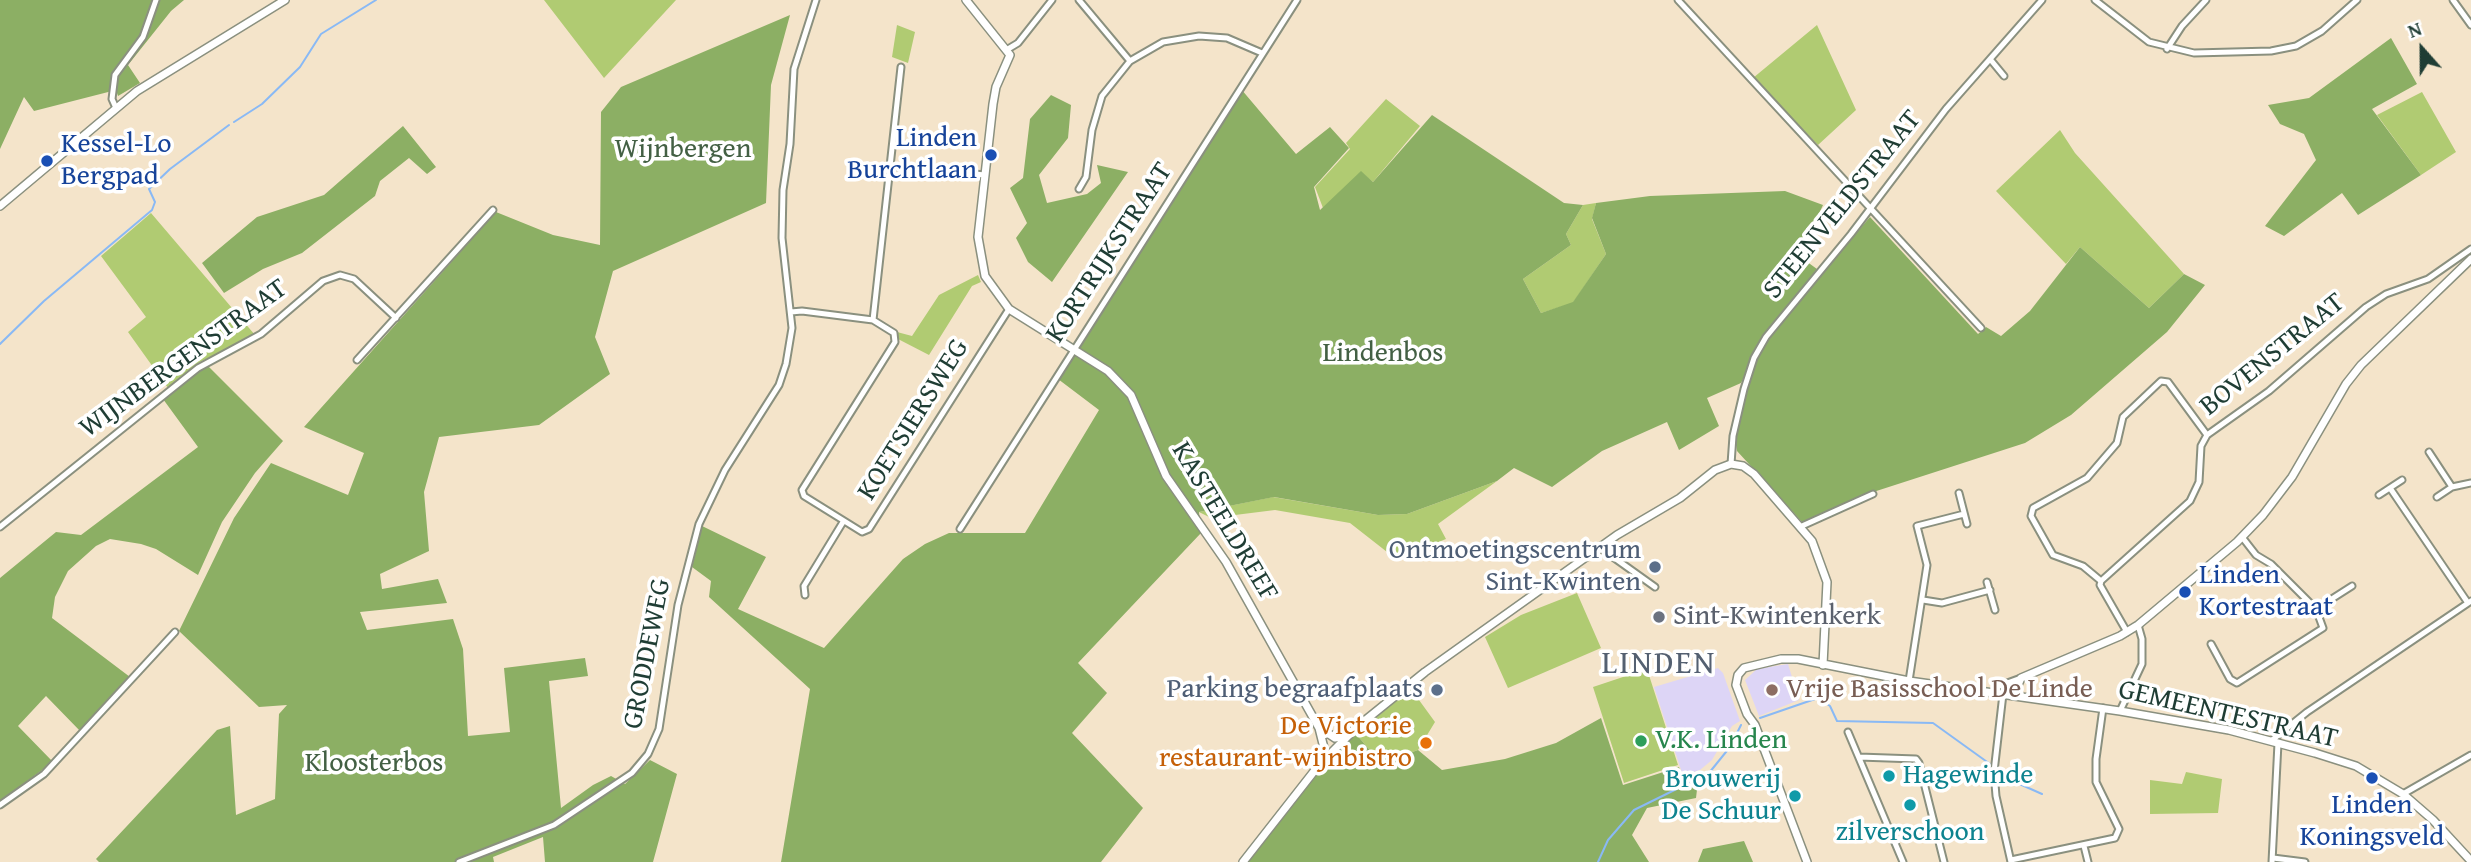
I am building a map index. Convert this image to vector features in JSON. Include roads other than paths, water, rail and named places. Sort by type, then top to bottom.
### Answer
[{"type":"street","points":[[116,108],[112,99],[115,75],[143,37],[156,0]]},
{"type":"street","points":[[0,206],[137,91],[285,0]]},
{"type":"street","name":"GRODDEWEG","points":[[459,862],[554,825],[632,773],[648,754],[664,715],[678,606],[704,512],[725,470],[784,376],[791,312],[782,238],[783,190],[790,144],[794,69],[816,0]]},
{"type":"street","points":[[966,0],[990,33],[1008,49],[1018,43],[1052,0]]},
{"type":"street","points":[[1079,0],[1130,61]]},
{"type":"street","name":"KORTRIJKSTRAAT","points":[[960,529],[1297,0]]},
{"type":"street","points":[[1678,0],[1982,328]]},
{"type":"street","name":"STEENVELDSTRAAT","points":[[1731,464],[1733,436],[1754,358],[1766,337],[1990,59],[2042,0]]},
{"type":"street","points":[[2095,0],[2135,33],[2167,49],[2194,53],[2284,49],[2322,31],[2357,0]]},
{"type":"street","points":[[2167,49],[2182,26],[2207,0]]},
{"type":"street","points":[[2453,0],[2471,26]]},
{"type":"street","points":[[1079,189],[1086,177],[1092,130],[1102,96],[1130,61],[1163,42],[1199,36],[1227,38],[1262,53]]},
{"type":"street","name":"KASTEELDREEF","points":[[1008,49],[1010,55],[996,87],[993,104],[978,250],[991,287],[1009,309],[1108,371],[1122,383],[1137,403],[1167,476],[1226,562],[1320,727],[1326,747]]},
{"type":"street","points":[[1990,59],[2004,76]]},
{"type":"street","points":[[791,312],[873,320],[901,67]]},
{"type":"street","points":[[889,166],[985,175]]},
{"type":"street","points":[[357,360],[493,210]]},
{"type":"street","name":"BOVENSTRAAT","points":[[2101,580],[2190,501],[2199,482],[2201,446],[2207,435],[2279,383],[2366,307],[2386,294],[2428,279],[2471,249]]},
{"type":"street","points":[[1999,686],[2127,632],[2242,537],[2292,477],[2346,384],[2361,365],[2471,259]]},
{"type":"street","name":"WIJNBERGENSTRAAT","points":[[0,527],[198,368],[261,334],[323,281],[340,275],[354,279],[396,318]]},
{"type":"street","name":"KOETSIERSWEG","points":[[873,320],[894,333],[895,342],[802,490],[804,496],[862,532],[869,529],[1009,309]]},
{"type":"street","points":[[2127,632],[2100,585],[2101,580],[2083,566],[2053,555],[2031,516],[2033,508],[2087,478],[2117,443],[2123,416],[2161,382],[2168,382],[2207,435]]},
{"type":"street","points":[[2429,453],[2452,487]]},
{"type":"street","points":[[1243,862],[1319,765],[1326,747],[1599,547],[1679,498],[1715,470],[1731,464],[1743,466],[1754,474],[1802,526],[1812,541],[1827,582],[1823,664]]},
{"type":"street","points":[[2379,495],[2402,480]]},
{"type":"street","points":[[2437,497],[2452,487],[2471,483]]},
{"type":"street","points":[[2305,862],[2272,860],[2275,742],[2278,732],[2469,602],[2390,488]]},
{"type":"street","points":[[1959,493],[1967,524]]},
{"type":"street","points":[[1802,526],[1873,494]]},
{"type":"street","points":[[1909,681],[1927,565],[1917,526],[1964,514]]},
{"type":"street","name":"KOETSIERSWEG","points":[[805,595],[804,586],[843,522]]},
{"type":"street","points":[[2211,644],[2230,679],[2237,683],[2321,632],[2323,623],[2316,609],[2271,564],[2256,555],[2242,537]]},
{"type":"street","points":[[1599,547],[1655,587]]},
{"type":"street","points":[[1987,582],[1995,610]]},
{"type":"street","points":[[2316,609],[2352,586]]},
{"type":"street","points":[[1923,600],[1942,603],[1990,590]]},
{"type":"street","points":[[2120,710],[2142,664],[2143,639],[2138,625]]},
{"type":"street","points":[[0,805],[44,774],[175,632]]},
{"type":"street","name":"GEMEENTESTRAAT","points":[[1807,862],[1755,725],[1747,714],[1736,685],[1736,672],[1781,659],[1823,664],[1909,681],[2120,710],[2275,742],[2356,766],[2403,794],[2433,820],[2471,861]]},
{"type":"street","points":[[2013,696],[2021,678]]},
{"type":"street","points":[[2003,694],[1994,772],[1996,796],[2011,861],[2115,838],[2119,829],[2096,782],[2096,759],[2103,708]]},
{"type":"street","name":"KASTEELDREEF","points":[[1320,727],[1335,740]]},
{"type":"street","points":[[1848,732],[1903,862]]},
{"type":"street","points":[[1326,747],[1335,740]]},
{"type":"street","points":[[2403,794],[2471,755]]},
{"type":"street","points":[[1859,757],[1916,759],[1944,862]]},
{"type":"street","points":[[2084,846],[2088,862]]},
{"type":"waterway","points":[[234,122],[262,104],[300,67],[321,34],[376,0]]},
{"type":"waterway","points":[[0,344],[44,301],[152,210],[155,202],[149,189],[170,169],[229,125]]},
{"type":"waterway","points":[[1760,718],[1818,698],[1830,706],[1837,721],[1933,723],[1990,764]]},
{"type":"waterway","points":[[1598,862],[1608,840],[1634,810],[1709,773],[1730,747],[1741,725]]},
{"type":"waterway","points":[[2000,771],[2015,782],[2042,794]]},
{"type":"place","name":"Linden Burchtlaan","points":[[991,155]]},
{"type":"place","name":"Kessel-Lo Bergpad","points":[[47,161]]},
{"type":"place","name":"Ontmoetingscentrum Sint-Kwinten","points":[[1655,567]]},
{"type":"place","name":"Linden Kortestraat","points":[[2185,592]]},
{"type":"place","name":"Sint-Kwintenkerk","points":[[1659,617]]},
{"type":"place","name":"Parking begraafplaats","points":[[1437,690]]},
{"type":"place","name":"Vrije Basisschool De Linde","points":[[1772,690]]},
{"type":"place","name":"V.K. Linden","points":[[1641,741]]},
{"type":"place","name":"De Victorie restaurant-wijnbistro","points":[[1426,743]]},
{"type":"place","name":"Hagewinde","points":[[1889,776]]},
{"type":"place","name":"Linden Koningsveld","points":[[2372,778]]},
{"type":"place","name":"Brouwerij De Schuur","points":[[1795,796]]},
{"type":"place","name":"zilverschoon","points":[[1910,805]]},
{"type":"district","name":"LINDEN","points":[[1659,665]]},
{"type":"park label","name":"Wijnbergen","points":[[683,150]]},
{"type":"park label","name":"Lindenbos","points":[[1383,354]]},
{"type":"park label","name":"Kloosterbos","points":[[374,764]]}]
